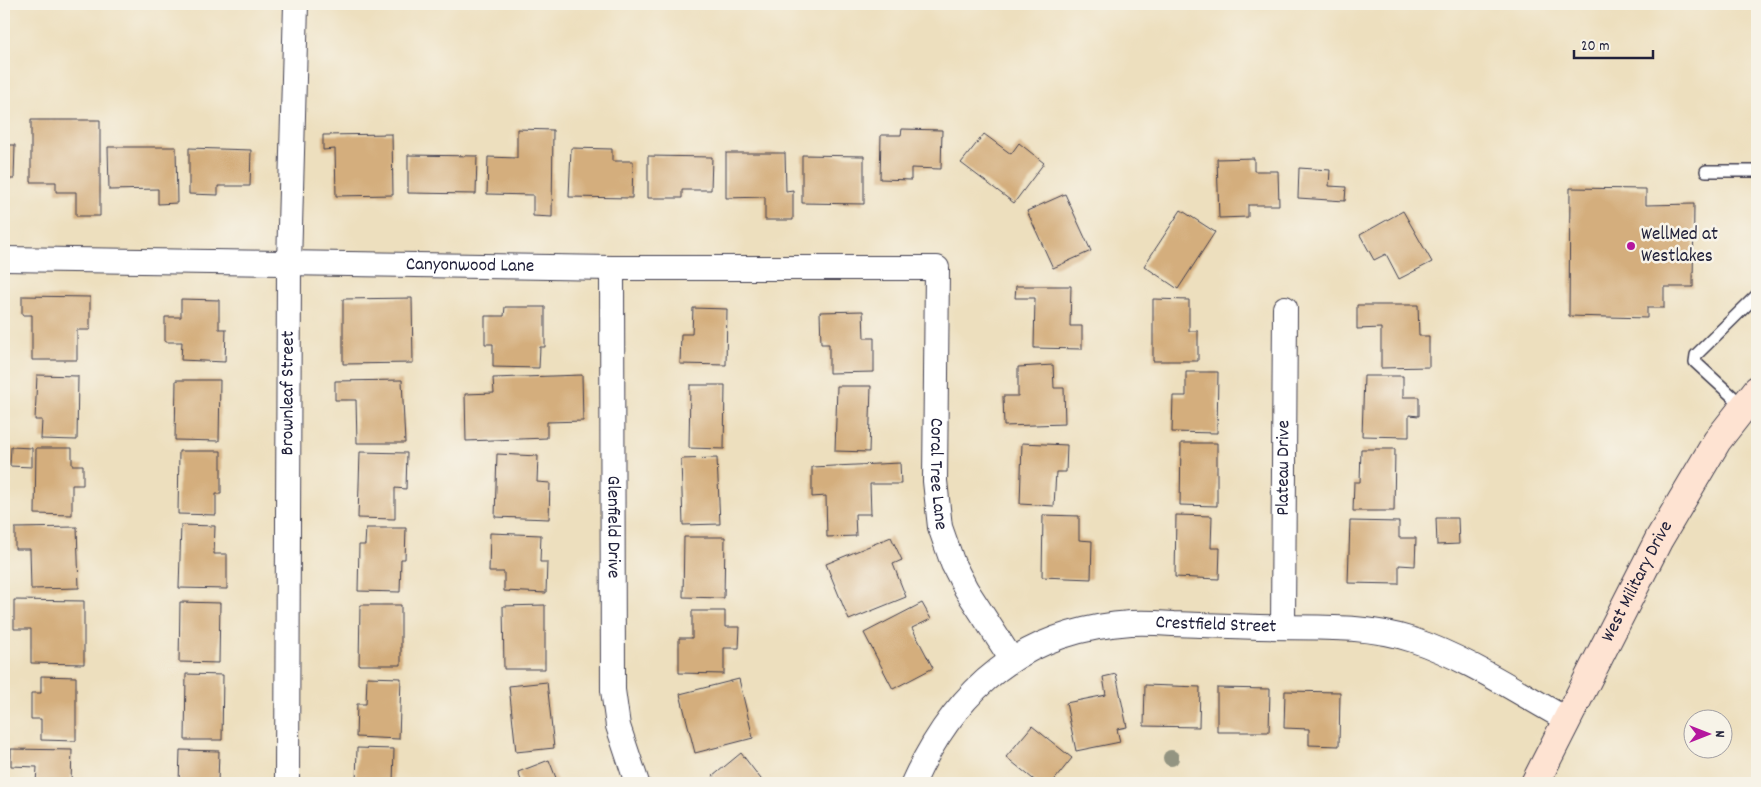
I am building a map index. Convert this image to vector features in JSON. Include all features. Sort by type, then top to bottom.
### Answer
[{"type":"main road","name":"West Military Drive","points":[[1535,783],[1658,539],[1717,441],[1751,399]]},
{"type":"street","name":"Brownleaf Street","points":[[287,783],[289,264],[296,4]]},
{"type":"street","name":"Canyonwood Lane","points":[[4,259],[612,268],[937,268]]},
{"type":"street","name":"Glenfield Drive","points":[[612,268],[613,690],[621,735],[637,783]]},
{"type":"street","name":"Coral Tree Lane","points":[[937,268],[935,481],[940,527],[953,564],[966,589],[1012,660]]},
{"type":"street","name":"Plateau Drive","points":[[1283,627],[1285,308]]},
{"type":"street","name":"Crestfield Street","points":[[913,783],[940,732],[957,708],[1012,660],[1054,640],[1089,629],[1132,622],[1339,628],[1412,639],[1450,655],[1566,720]]},
{"type":"lane","points":[[1706,171],[1757,171]]},
{"type":"lane","points":[[1751,399],[1695,362],[1696,356],[1757,295]]},
{"type":"building","points":[[31,120],[100,120],[100,216],[76,216],[76,192],[56,192],[56,182],[31,182]]},
{"type":"building","points":[[517,129],[553,130],[552,217],[533,216],[533,195],[487,194],[488,157],[517,158]]},
{"type":"building","points":[[902,129],[942,130],[941,169],[911,168],[911,180],[880,179],[881,135],[901,135]]},
{"type":"building","points":[[392,134],[393,195],[336,196],[335,149],[323,150],[323,135]]},
{"type":"building","points":[[984,134],[1011,154],[1019,143],[1044,163],[1014,203],[961,163]]},
{"type":"building","points":[[4,145],[15,145],[14,179],[4,179]]},
{"type":"building","points":[[108,147],[176,147],[177,203],[158,204],[158,189],[109,190]]},
{"type":"building","points":[[189,148],[251,150],[250,186],[218,186],[218,195],[189,194]]},
{"type":"building","points":[[571,148],[612,149],[612,161],[633,161],[632,198],[569,197]]},
{"type":"building","points":[[726,153],[785,153],[786,191],[793,190],[793,220],[765,220],[765,197],[726,198]]},
{"type":"building","points":[[408,155],[477,156],[476,194],[408,193]]},
{"type":"building","points":[[802,155],[864,156],[864,204],[802,203]]},
{"type":"building","points":[[648,156],[712,157],[711,190],[682,190],[682,198],[648,198]]},
{"type":"building","points":[[1254,158],[1254,171],[1278,171],[1279,205],[1248,205],[1248,217],[1219,218],[1217,159]]},
{"type":"building","points":[[1299,168],[1330,170],[1329,186],[1346,187],[1345,201],[1298,198]]},
{"type":"building","name":"WellMed at Westlakes","points":[[1570,188],[1646,189],[1646,205],[1694,204],[1693,287],[1664,287],[1664,308],[1647,308],[1647,318],[1569,316]]},
{"type":"building","points":[[1065,194],[1091,251],[1053,268],[1027,211]]},
{"type":"building","points":[[1181,210],[1215,232],[1178,289],[1144,266]]},
{"type":"building","points":[[1403,211],[1432,262],[1399,279],[1386,254],[1374,260],[1360,235]]},
{"type":"building","points":[[1016,286],[1071,286],[1070,326],[1082,326],[1082,349],[1034,348],[1035,298],[1015,298]]},
{"type":"building","points":[[22,296],[90,297],[90,330],[77,330],[77,360],[32,360],[32,315],[22,315]]},
{"type":"building","points":[[412,298],[413,363],[343,364],[343,299]]},
{"type":"building","points":[[181,299],[219,300],[219,329],[226,329],[225,362],[181,360],[182,342],[165,342],[165,317],[181,317]]},
{"type":"building","points":[[1153,299],[1189,300],[1189,331],[1198,331],[1198,361],[1153,361]]},
{"type":"building","points":[[1357,305],[1418,305],[1419,336],[1429,336],[1429,367],[1381,368],[1381,328],[1357,329]]},
{"type":"building","points":[[505,307],[545,307],[545,347],[540,347],[539,368],[493,367],[493,344],[485,344],[485,316],[504,316]]},
{"type":"building","points":[[693,308],[727,309],[726,365],[680,364],[681,334],[692,334]]},
{"type":"building","points":[[863,311],[864,338],[874,338],[874,372],[829,373],[829,344],[821,344],[820,312]]},
{"type":"building","points":[[1053,365],[1054,388],[1064,388],[1065,424],[1004,426],[1003,396],[1018,396],[1018,367]]},
{"type":"building","points":[[1186,372],[1218,372],[1217,433],[1172,432],[1173,396],[1186,396]]},
{"type":"building","points":[[37,375],[78,376],[77,440],[41,439],[42,420],[35,420]]},
{"type":"building","points":[[582,375],[583,421],[547,422],[547,438],[466,441],[465,394],[494,393],[493,378]]},
{"type":"building","points":[[1364,376],[1403,376],[1403,397],[1419,397],[1419,416],[1409,415],[1409,437],[1362,436]]},
{"type":"building","points":[[176,380],[220,380],[219,441],[175,440]]},
{"type":"building","points":[[402,380],[405,443],[357,443],[356,400],[335,400],[335,381]]},
{"type":"building","points":[[690,385],[725,385],[724,449],[689,448]]},
{"type":"building","points":[[837,386],[871,386],[869,452],[835,451]]},
{"type":"building","points":[[1022,443],[1067,445],[1066,472],[1056,472],[1054,506],[1020,504]]},
{"type":"building","points":[[1181,443],[1217,443],[1217,506],[1180,505]]},
{"type":"building","points":[[11,447],[32,448],[32,467],[10,466]]},
{"type":"building","points":[[36,448],[72,448],[72,465],[83,465],[83,485],[72,485],[72,515],[35,514]]},
{"type":"building","points":[[1361,449],[1395,449],[1394,511],[1353,511],[1354,482],[1360,482]]},
{"type":"building","points":[[179,451],[221,451],[221,494],[216,494],[216,515],[178,514]]},
{"type":"building","points":[[360,452],[407,453],[406,489],[395,488],[395,519],[358,518]]},
{"type":"building","points":[[497,454],[538,456],[537,482],[550,483],[549,519],[495,517]]},
{"type":"building","points":[[717,458],[720,524],[683,525],[681,459]]},
{"type":"building","points":[[900,463],[901,484],[870,484],[871,514],[855,514],[856,536],[827,537],[826,496],[812,497],[812,467]]},
{"type":"building","points":[[1043,515],[1079,516],[1079,540],[1092,541],[1091,579],[1042,577]]},
{"type":"building","points":[[1176,515],[1212,516],[1211,548],[1220,548],[1219,579],[1175,577]]},
{"type":"building","points":[[1436,518],[1458,518],[1459,544],[1437,545]]},
{"type":"building","points":[[1350,521],[1399,522],[1399,538],[1416,538],[1415,566],[1399,565],[1399,584],[1348,583]]},
{"type":"building","points":[[181,525],[215,526],[214,554],[227,554],[227,589],[179,588]]},
{"type":"building","points":[[77,527],[79,588],[31,589],[30,549],[15,549],[15,528]]},
{"type":"building","points":[[366,528],[406,528],[405,559],[401,559],[400,592],[358,591],[359,545],[365,545]]},
{"type":"building","points":[[490,533],[541,535],[540,562],[547,562],[546,593],[504,591],[504,572],[489,572]]},
{"type":"building","points":[[684,537],[725,537],[724,598],[683,597]]},
{"type":"building","points":[[891,537],[902,560],[893,564],[906,597],[849,620],[826,564]]},
{"type":"building","points":[[14,600],[84,601],[84,664],[31,663],[31,629],[14,629]]},
{"type":"building","points":[[180,602],[220,603],[219,663],[179,662]]},
{"type":"building","points":[[922,603],[931,619],[912,628],[933,668],[893,689],[864,633]]},
{"type":"building","points":[[360,605],[401,605],[401,665],[359,665]]},
{"type":"building","points":[[545,605],[545,669],[504,669],[503,606]]},
{"type":"building","points":[[692,611],[725,611],[725,627],[740,627],[739,648],[724,648],[724,674],[679,673],[679,638],[692,638]]},
{"type":"building","points":[[186,674],[223,675],[222,740],[185,740]]},
{"type":"building","points":[[1116,674],[1127,727],[1117,729],[1120,742],[1076,751],[1066,703],[1106,695],[1103,677]]},
{"type":"building","points":[[41,676],[76,677],[76,741],[41,740],[41,719],[31,719],[31,693],[41,693]]},
{"type":"building","points":[[367,677],[401,678],[399,739],[356,737],[357,704],[366,704]]},
{"type":"building","points":[[739,679],[753,738],[695,753],[680,694]]},
{"type":"building","points":[[547,682],[554,748],[516,752],[509,686]]},
{"type":"building","points":[[1145,685],[1200,687],[1199,727],[1144,726]]},
{"type":"building","points":[[1217,688],[1270,689],[1269,732],[1217,732]]},
{"type":"building","points":[[1285,691],[1340,692],[1339,746],[1309,745],[1309,729],[1284,728]]},
{"type":"building","points":[[1032,726],[1072,758],[1052,783],[1038,783],[1006,757]]},
{"type":"building","points":[[357,748],[394,749],[393,783],[356,783]]},
{"type":"building","points":[[11,749],[72,750],[71,783],[36,783],[37,767],[11,766]]},
{"type":"building","points":[[180,750],[219,751],[218,783],[179,783]]},
{"type":"building","points":[[741,753],[764,783],[718,783],[713,776]]},
{"type":"building","points":[[549,760],[558,783],[522,783],[518,772]]},
{"type":"place","name":"WellMed at Westlakes","points":[[1631,246]]}]
